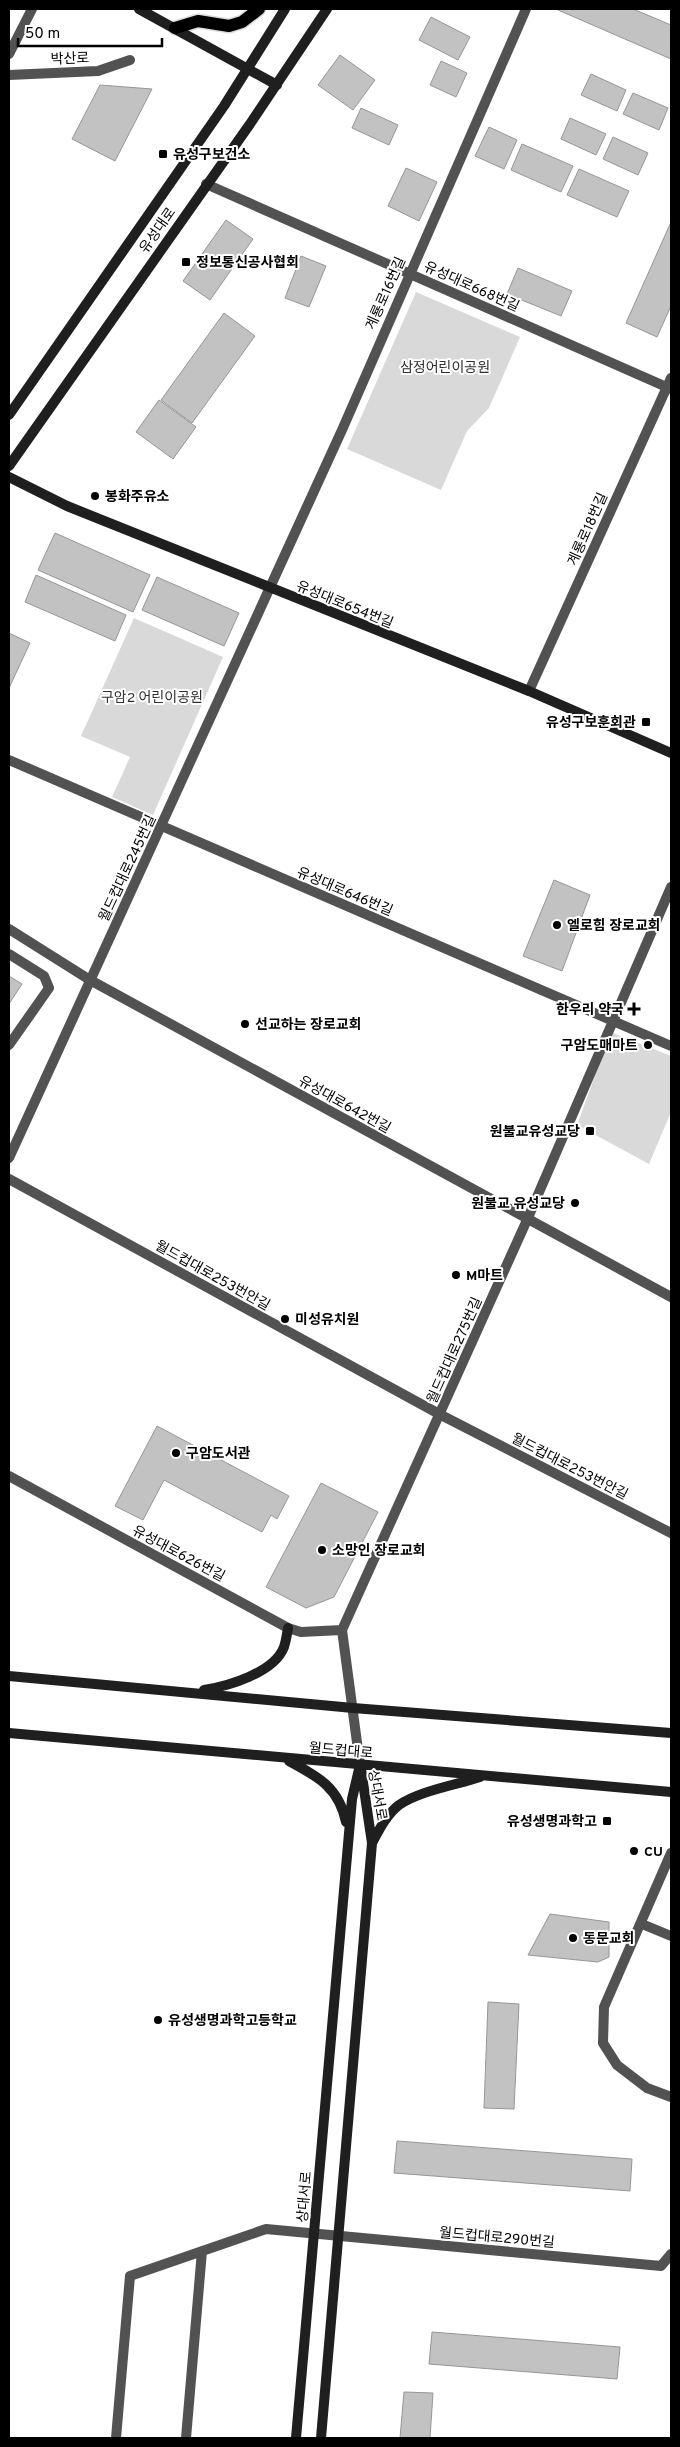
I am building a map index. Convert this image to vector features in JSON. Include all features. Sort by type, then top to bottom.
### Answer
[{"type":"main road","points":[[175,28],[198,22],[229,26],[242,22],[259,9]]},
{"type":"street","points":[[9,54],[32,9]]},
{"type":"street","points":[[139,9],[277,85]]},
{"type":"street","name":"유성대로","points":[[9,415],[249,69],[285,9]]},
{"type":"street","name":"유성대로","points":[[9,466],[277,85],[327,9]]},
{"type":"street","name":"계룡로16번길","points":[[270,589],[342,430],[408,274],[526,9]]},
{"type":"street","name":"박산로","points":[[9,75],[98,71],[130,60]]},
{"type":"street","name":"유성대로668번길","points":[[206,184],[408,274],[670,385]]},
{"type":"street","name":"계룡로18번길","points":[[529,692],[670,385]]},
{"type":"street","name":"유성대로654번길","points":[[9,478],[67,506],[529,692],[671,753]]},
{"type":"street","name":"월드컵대로245번길","points":[[9,1158],[270,589]]},
{"type":"street","name":"유성대로646번길","points":[[9,760],[671,1046]]},
{"type":"street","name":"월드컵대로275번길","points":[[342,1630],[441,1415],[671,887]]},
{"type":"street","name":"유성대로642번길","points":[[9,929],[90,980],[671,1297]]},
{"type":"street","points":[[9,954],[44,976],[49,988],[9,1046]]},
{"type":"street","name":"월드컵대로253번안길","points":[[9,1179],[441,1415],[671,1533]]},
{"type":"street","name":"유성대로626번길","points":[[9,1476],[288,1628],[301,1632],[342,1630]]},
{"type":"street","points":[[192,1692],[234,1685],[266,1667],[284,1648],[288,1628]]},
{"type":"street","points":[[342,1630],[360,1765]]},
{"type":"street","points":[[9,1676],[353,1708],[671,1733]]},
{"type":"street","name":"월드컵대로","points":[[9,1733],[671,1792]]},
{"type":"street","points":[[284,1758],[316,1775],[336,1793],[344,1812],[349,1836]]},
{"type":"street","name":"상대서로","points":[[296,2438],[352,1799],[360,1765]]},
{"type":"street","name":"상대서로","points":[[321,2438],[372,1843],[360,1765]]},
{"type":"street","points":[[372,1843],[385,1821],[398,1806],[418,1794],[440,1790],[486,1776]]},
{"type":"street","points":[[671,1853],[642,1924],[604,2007],[603,2043],[617,2066],[647,2088],[671,2097]]},
{"type":"street","points":[[642,1924],[671,1936]]},
{"type":"street","name":"월드컵대로290번길","points":[[116,2438],[130,2276],[266,2229],[661,2266],[671,2254]]},
{"type":"street","points":[[186,2438],[202,2251]]},
{"type":"green space","name":"삼정어린이공원","points":[[416,292],[520,337],[489,408],[467,431],[441,490],[347,449]]},
{"type":"green space","name":"구암2 어린이공원","points":[[134,618],[223,657],[153,815],[112,797],[130,757],[81,736]]},
{"type":"green space","points":[[611,1032],[671,1056],[671,1112],[649,1164],[577,1125]]},
{"type":"building","points":[[633,9],[671,25],[671,59],[558,10]]},
{"type":"building","points":[[431,17],[470,37],[458,60],[419,40]]},
{"type":"building","points":[[340,55],[375,80],[353,110],[318,85]]},
{"type":"building","points":[[441,61],[467,73],[456,97],[430,85]]},
{"type":"building","points":[[591,74],[626,90],[617,111],[581,95]]},
{"type":"building","points":[[100,85],[152,89],[115,161],[72,139]]},
{"type":"building","points":[[633,93],[668,108],[659,130],[623,114]]},
{"type":"building","points":[[361,108],[398,125],[389,145],[352,128]]},
{"type":"building","points":[[570,118],[606,134],[596,155],[561,139]]},
{"type":"building","points":[[489,127],[517,140],[504,169],[475,156]]},
{"type":"building","points":[[613,137],[648,153],[638,175],[603,159]]},
{"type":"building","points":[[522,144],[573,166],[561,192],[511,170]]},
{"type":"building","points":[[406,168],[437,182],[419,221],[388,206]]},
{"type":"building","points":[[579,169],[629,191],[617,217],[567,195]]},
{"type":"building","points":[[226,220],[253,239],[210,300],[183,281]]},
{"type":"building","points":[[671,222],[671,306],[657,337],[626,323]]},
{"type":"building","points":[[301,256],[326,266],[309,307],[285,298]]},
{"type":"building","points":[[518,268],[572,291],[561,316],[507,294]]},
{"type":"building","points":[[224,313],[255,336],[192,423],[161,400]]},
{"type":"building","points":[[159,400],[196,427],[173,459],[136,432]]},
{"type":"building","points":[[55,533],[150,575],[133,612],[38,570]]},
{"type":"building","points":[[36,575],[126,615],[115,641],[25,602]]},
{"type":"building","points":[[157,577],[239,613],[224,646],[142,610]]},
{"type":"building","points":[[9,633],[30,643],[9,688]]},
{"type":"building","name":"엘로힘 장로교회","points":[[554,880],[590,895],[562,971],[523,956]]},
{"type":"building","points":[[9,976],[22,984],[9,1004]]},
{"type":"building","name":"구암도서관","points":[[157,1426],[289,1496],[277,1519],[271,1515],[262,1532],[164,1480],[143,1520],[115,1506]]},
{"type":"building","name":"소망인 장로교회","points":[[321,1483],[378,1512],[334,1597],[306,1608],[266,1587]]},
{"type":"building","name":"동문교회","points":[[550,1914],[609,1922],[609,1957],[598,1962],[528,1955]]},
{"type":"building","points":[[488,2002],[519,2004],[514,2109],[484,2108]]},
{"type":"building","points":[[397,2141],[632,2159],[630,2191],[394,2173]]},
{"type":"building","points":[[432,2332],[620,2347],[617,2379],[429,2364]]},
{"type":"building","points":[[404,2392],[433,2393],[430,2438],[400,2438]]},
{"type":"place","name":"유성구보건소","points":[[163,154]]},
{"type":"place","name":"정보통신공사협회","points":[[186,262]]},
{"type":"place","name":"봉화주유소","points":[[95,496]]},
{"type":"place","name":"유성구보훈회관","points":[[646,722]]},
{"type":"place","name":"엘로힘 장로교회","points":[[557,925]]},
{"type":"place","name":"한우리 약국","points":[[634,1009]]},
{"type":"place","name":"선교하는 장로교회","points":[[245,1024]]},
{"type":"place","name":"구암도매마트","points":[[648,1045]]},
{"type":"place","name":"원불교유성교당","points":[[590,1131]]},
{"type":"place","name":"원불교 유성교당","points":[[575,1203]]},
{"type":"place","name":"M마트","points":[[456,1275]]},
{"type":"place","name":"미성유치원","points":[[285,1319]]},
{"type":"place","name":"구암도서관","points":[[176,1453]]},
{"type":"place","name":"소망인 장로교회","points":[[322,1550]]},
{"type":"place","name":"유성생명과학고","points":[[607,1821]]},
{"type":"place","name":"CU","points":[[634,1851]]},
{"type":"place","name":"동문교회","points":[[573,1938]]},
{"type":"place","name":"유성생명과학고등학교","points":[[158,2020]]}]
